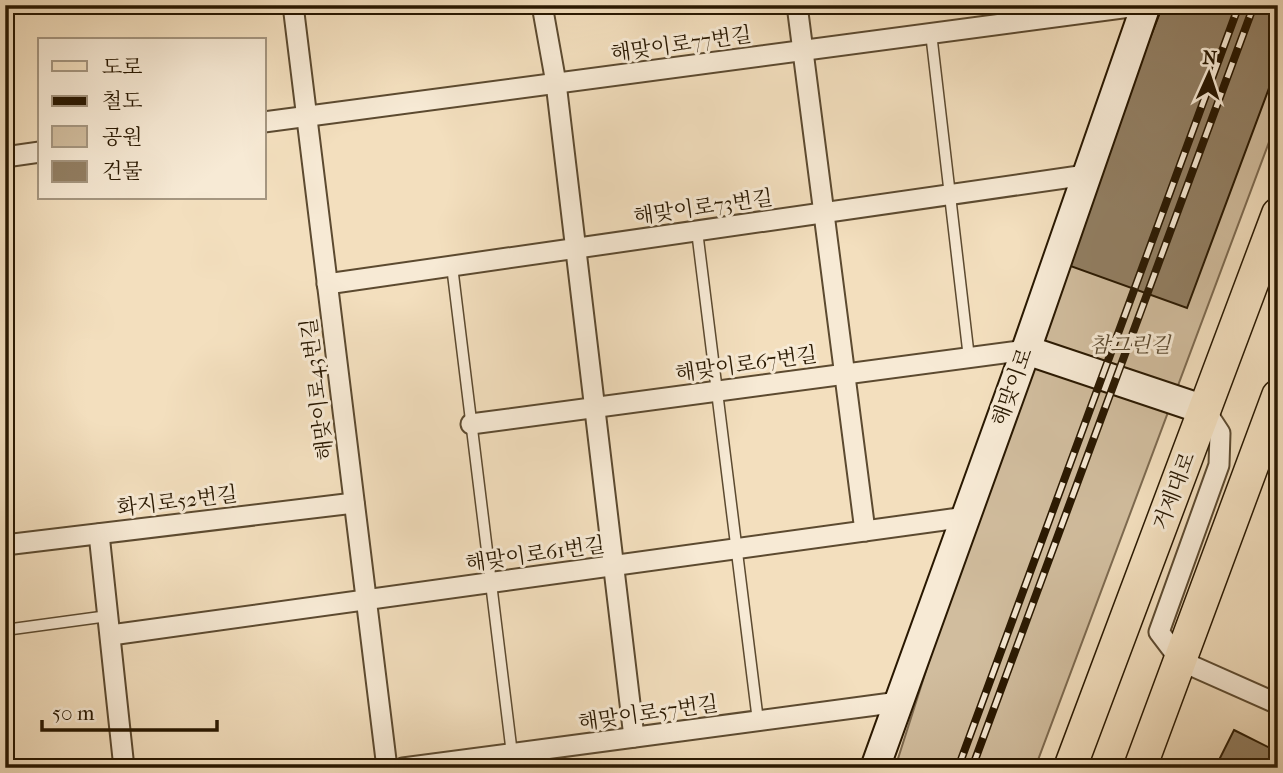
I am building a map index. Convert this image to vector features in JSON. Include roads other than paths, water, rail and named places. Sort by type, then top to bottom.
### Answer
[{"type":"main road","name":"거제대로","points":[[1070,768],[1278,214]]},
{"type":"main road","points":[[1140,768],[1278,397]]},
{"type":"street","name":"해맞이로43번길","points":[[293,5],[387,768]]},
{"type":"street","points":[[542,5],[556,83],[634,737]]},
{"type":"street","points":[[797,5],[865,531]]},
{"type":"street","name":"해맞이로77번길","points":[[266,122],[1146,5]]},
{"type":"street","name":"해맞이로","points":[[875,768],[1026,350],[1146,5]]},
{"type":"street","points":[[5,156],[38,152]]},
{"type":"street","name":"해맞이로73번길","points":[[327,284],[1086,175]]},
{"type":"street","points":[[1026,350],[1205,410],[1220,433],[1219,465],[1159,632],[1181,661],[1278,704]]},
{"type":"street","name":"해맞이로67번길","points":[[471,424],[1026,350]]},
{"type":"street","name":"화지로52번길","points":[[5,545],[354,503]]},
{"type":"street","name":"해맞이로61번길","points":[[109,626],[366,600],[966,517]]},
{"type":"street","points":[[99,534],[124,768]]},
{"type":"street","name":"해맞이로57번길","points":[[403,768],[899,702]]},
{"type":"lane","points":[[931,33],[969,358]]},
{"type":"lane","points":[[697,231],[758,721]]},
{"type":"lane","points":[[452,266],[513,754]]},
{"type":"lane","name":"해맞이로61번길","points":[[5,630],[109,626]]},
{"type":"railway","points":[[958,768],[1239,5]]},
{"type":"railway","points":[[972,768],[1254,5]]},
{"type":"park label","name":"참그린길","points":[[1130,345]]}]
